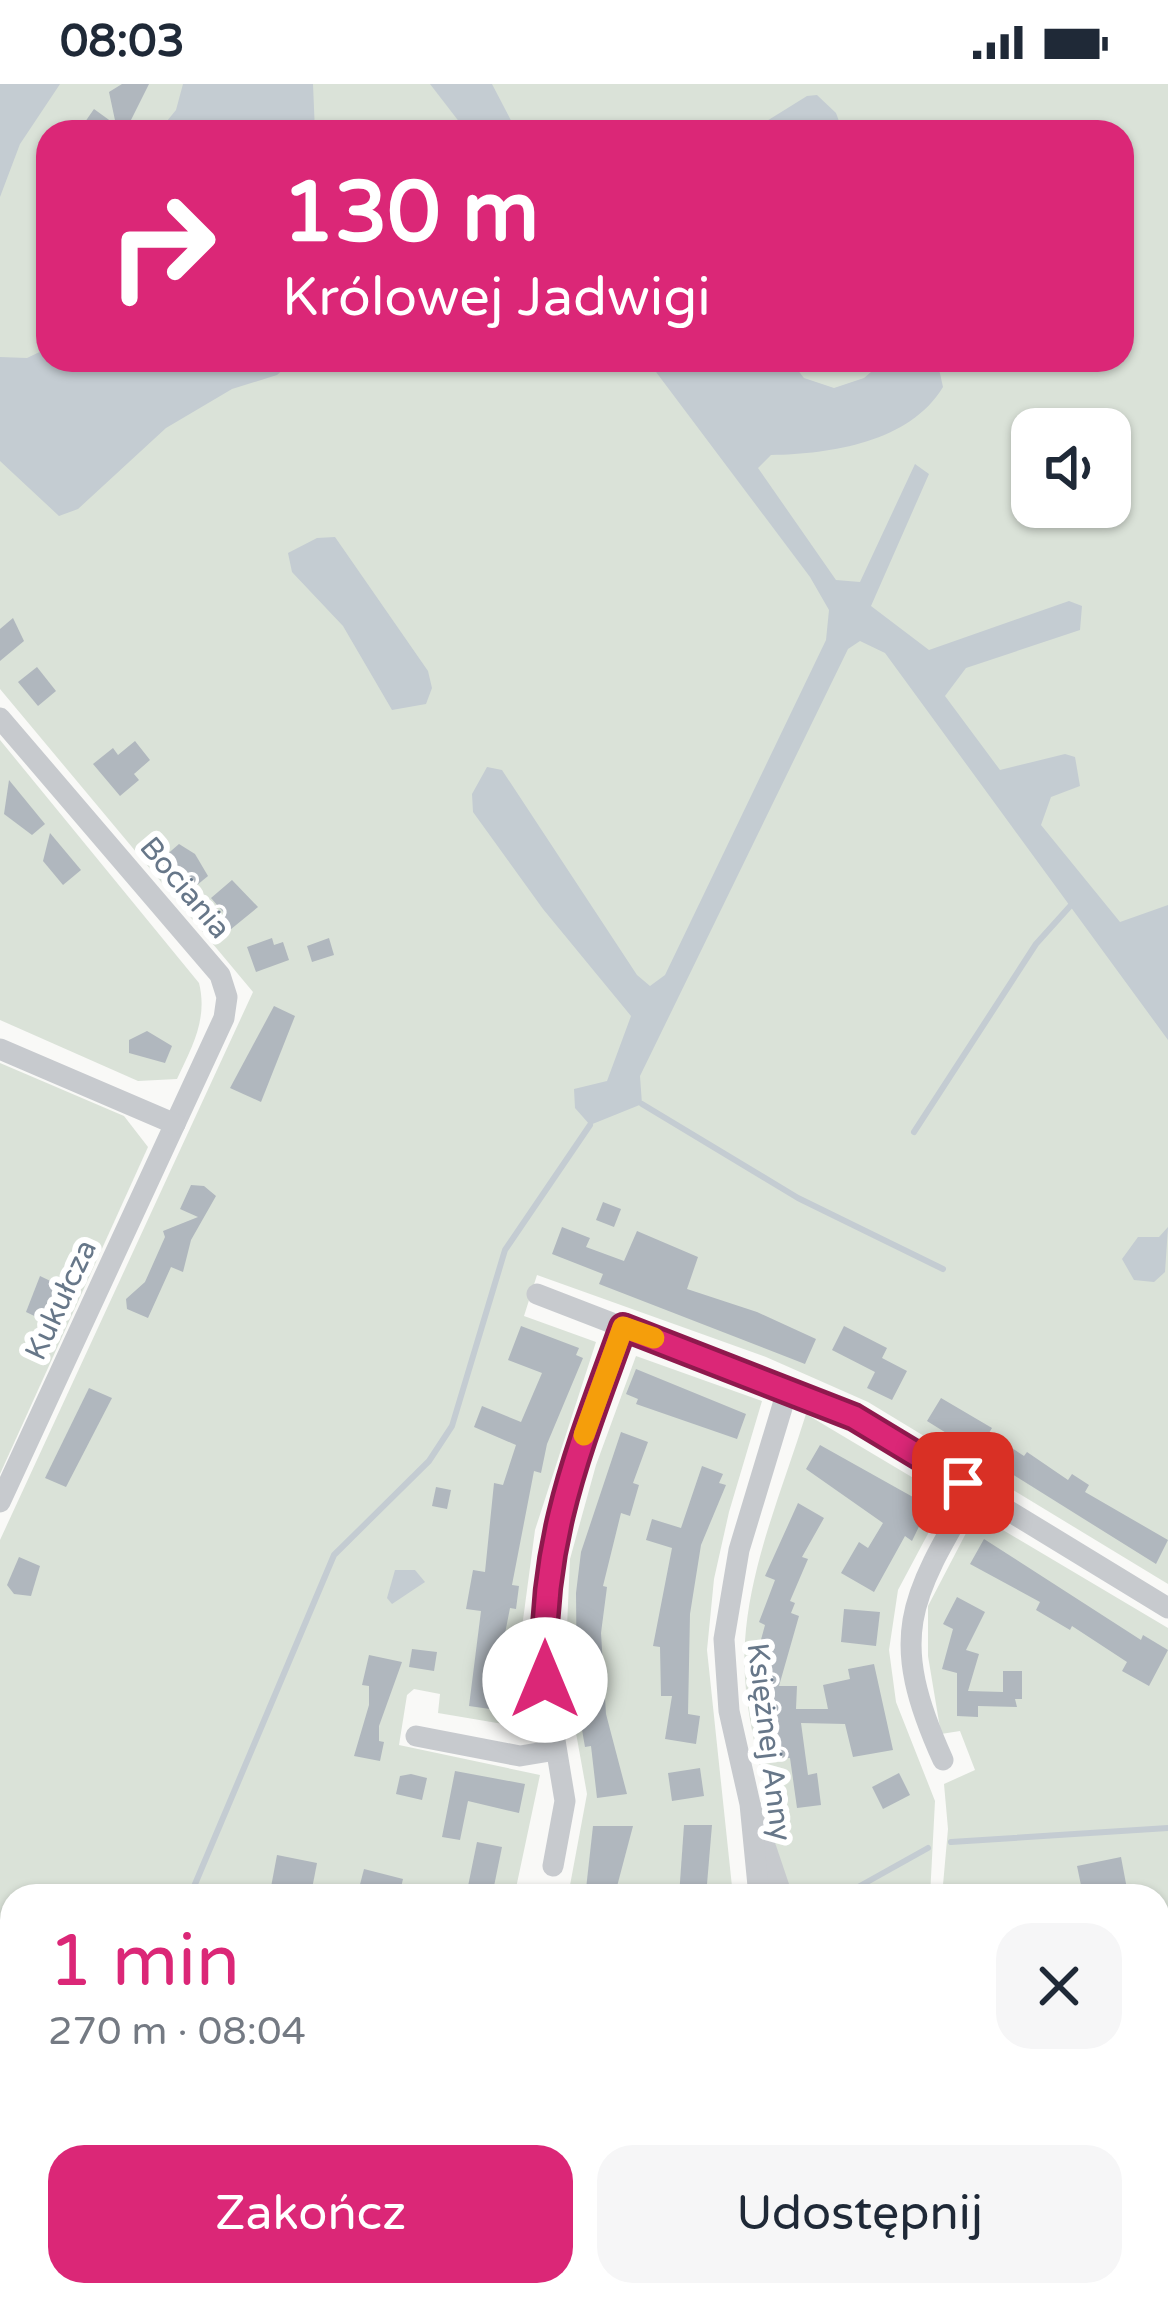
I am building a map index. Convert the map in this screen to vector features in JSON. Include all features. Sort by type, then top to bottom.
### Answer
[{"type":"street","name":"Bociania","points":[[0,718],[220,975],[227,997],[224,1018],[176,1124]]},
{"type":"street","points":[[0,1049],[176,1124]]},
{"type":"street","name":"Kukułcza","points":[[0,1502],[176,1124]]},
{"type":"street","points":[[537,1294],[854,1417],[1168,1608]]},
{"type":"street","points":[[553,1866],[565,1801],[544,1651],[548,1560],[564,1492],[623,1327]]},
{"type":"street","name":"Księżnej Anny","points":[[758,1884],[750,1804],[729,1711],[724,1639],[739,1550],[788,1388]]},
{"type":"street","points":[[944,1760],[916,1691],[910,1630],[924,1575],[974,1490]]},
{"type":"street","points":[[416,1736],[520,1756],[556,1750]]},
{"type":"street","points":[[750,1804],[778,1884]]},
{"type":"shaded area","points":[[0,84],[1168,84],[1168,1584],[868,1402],[766,1357],[537,1275],[524,1316],[596,1342],[535,1530],[509,1725],[438,1713],[440,1694],[414,1689],[407,1695],[399,1745],[540,1775],[517,1884],[0,1884],[0,1540],[253,992],[0,689]]},
{"type":"shaded area","points":[[0,84],[60,84],[20,144],[0,197]]},
{"type":"shaded area","points":[[183,84],[313,84],[314,120],[168,120],[176,110]]},
{"type":"shaded area","points":[[430,84],[492,84],[511,120],[458,120]]},
{"type":"shaded area","points":[[817,95],[839,120],[768,120],[807,96]]},
{"type":"shaded area","points":[[36,354],[36,372],[280,372],[232,389],[166,428],[78,509],[59,516],[0,461],[0,357]]},
{"type":"shaded area","points":[[656,372],[799,372],[834,388],[871,372],[940,372],[943,387],[911,421],[843,448],[771,455],[758,468],[836,580],[860,582],[915,464],[929,474],[871,606],[929,650],[1069,601],[1082,606],[1080,630],[966,668],[945,696],[1000,770],[1065,754],[1075,757],[1080,786],[1051,797],[1041,825],[1120,922],[1168,905],[1168,1040],[885,653],[860,641],[848,649],[640,1076],[642,1104],[590,1125],[575,1108],[574,1089],[607,1081],[631,1016],[543,909],[473,812],[472,794],[487,767],[502,770],[637,975],[650,986],[665,975],[826,640],[829,610],[810,577]]},
{"type":"shaded area","points":[[335,537],[428,671],[432,688],[426,704],[392,710],[343,626],[292,572],[288,553],[317,538]]},
{"type":"shaded area","points":[[0,740],[199,983],[200,1021],[177,1079],[138,1081],[0,1020]]},
{"type":"shaded area","points":[[0,1063],[124,1116],[148,1147],[0,1474]]},
{"type":"shaded area","points":[[1168,1227],[1165,1272],[1154,1282],[1134,1280],[1122,1259],[1138,1237],[1159,1237]]},
{"type":"shaded area","points":[[636,1356],[762,1401],[714,1579],[707,1650],[732,1884],[570,1884],[587,1794],[565,1672],[570,1559],[596,1465]]},
{"type":"shaded area","points":[[806,1414],[947,1498],[898,1590],[889,1650],[896,1702],[935,1801],[931,1884],[787,1884],[768,1819],[773,1817],[756,1752],[744,1663],[760,1555]]},
{"type":"shaded area","points":[[976,1514],[1168,1628],[1168,1884],[943,1884],[948,1829],[944,1784],[975,1770],[960,1731],[941,1734],[928,1656],[928,1606]]},
{"type":"shaded area","points":[[395,1570],[415,1570],[425,1582],[392,1604],[387,1598]]},
{"type":"shaded area","points":[[529,1639],[534,1644],[536,1704],[521,1704]]},
{"type":"shaded area","points":[[529,1712],[542,1725],[529,1738],[516,1725]]},
{"type":"building","points":[[122,84],[149,84],[131,120],[115,120],[109,92]]},
{"type":"building","points":[[94,109],[109,120],[86,120]]},
{"type":"building","points":[[13,618],[24,641],[0,661],[0,629]]},
{"type":"building","points":[[37,667],[56,691],[38,706],[18,682]]},
{"type":"building","points":[[135,741],[150,760],[134,774],[139,780],[120,796],[93,764],[113,748],[118,755]]},
{"type":"building","points":[[9,780],[45,824],[32,835],[4,814]]},
{"type":"building","points":[[50,833],[81,870],[63,885],[43,861]]},
{"type":"building","points":[[179,844],[195,854],[208,876],[191,890],[164,857]]},
{"type":"building","points":[[232,880],[258,907],[225,934],[215,922],[225,914],[211,898]]},
{"type":"building","points":[[272,938],[274,945],[283,942],[289,960],[256,972],[247,947]]},
{"type":"building","points":[[329,938],[334,955],[312,962],[307,946]]},
{"type":"building","points":[[274,1006],[295,1016],[261,1102],[230,1088]]},
{"type":"building","points":[[147,1031],[172,1046],[165,1063],[129,1053],[129,1040]]},
{"type":"building","points":[[191,1185],[204,1186],[216,1196],[191,1240],[183,1272],[171,1267],[148,1318],[127,1309],[126,1299],[145,1282],[165,1237],[163,1231],[198,1217],[180,1209]]},
{"type":"building","points":[[603,1202],[621,1209],[614,1227],[596,1220]]},
{"type":"building","points":[[562,1227],[590,1238],[586,1247],[624,1261],[637,1231],[698,1257],[687,1289],[757,1312],[816,1339],[805,1364],[599,1284],[603,1274],[552,1254]]},
{"type":"building","points":[[40,1276],[63,1287],[45,1321],[26,1312]]},
{"type":"building","points":[[521,1326],[579,1348],[576,1355],[583,1358],[547,1444],[541,1473],[534,1471],[512,1585],[519,1586],[516,1609],[510,1608],[490,1693],[500,1694],[497,1710],[469,1706],[481,1611],[466,1609],[473,1570],[485,1572],[494,1483],[503,1485],[516,1445],[474,1427],[482,1406],[521,1422],[542,1373],[508,1360]]},
{"type":"building","points":[[844,1326],[887,1348],[882,1358],[907,1371],[892,1400],[867,1388],[875,1372],[832,1350]]},
{"type":"building","points":[[636,1369],[746,1414],[737,1439],[636,1404],[638,1399],[626,1394]]},
{"type":"building","points":[[89,1388],[112,1398],[66,1487],[45,1478]]},
{"type":"building","points":[[941,1398],[992,1428],[989,1433],[1024,1456],[1027,1452],[1068,1480],[1072,1474],[1089,1485],[1085,1492],[1168,1540],[1156,1564],[927,1421]]},
{"type":"building","points":[[621,1432],[648,1442],[633,1483],[639,1485],[630,1516],[621,1513],[603,1586],[607,1587],[601,1633],[606,1714],[627,1794],[597,1798],[591,1746],[585,1747],[577,1701],[576,1593],[581,1552]]},
{"type":"building","points":[[820,1445],[929,1506],[912,1541],[905,1536],[874,1592],[841,1573],[859,1542],[868,1548],[883,1523],[806,1469]]},
{"type":"building","points":[[702,1466],[723,1474],[719,1483],[726,1485],[701,1545],[690,1614],[688,1714],[700,1716],[696,1744],[665,1739],[672,1696],[661,1696],[660,1647],[653,1646],[672,1548],[646,1540],[652,1519],[681,1528]]},
{"type":"building","points":[[436,1487],[451,1490],[447,1509],[432,1506]]},
{"type":"building","points":[[798,1503],[824,1518],[802,1557],[808,1559],[790,1601],[795,1603],[791,1613],[799,1616],[779,1686],[797,1686],[796,1709],[828,1709],[823,1685],[850,1679],[848,1669],[874,1664],[893,1750],[853,1757],[845,1724],[801,1723],[808,1775],[817,1773],[821,1805],[797,1808],[790,1758],[776,1757],[771,1714],[762,1713],[764,1667],[754,1665],[765,1625],[759,1622],[775,1580],[765,1576]]},
{"type":"building","points":[[984,1539],[1141,1640],[1143,1635],[1168,1650],[1149,1686],[1122,1671],[1127,1662],[1072,1626],[1070,1630],[1036,1610],[1040,1602],[970,1564]]},
{"type":"building","points":[[19,1557],[40,1566],[31,1596],[14,1594],[7,1585]]},
{"type":"building","points":[[957,1597],[985,1612],[966,1650],[979,1654],[968,1691],[1003,1692],[1003,1671],[1022,1671],[1022,1699],[1015,1699],[1017,1707],[978,1706],[978,1717],[957,1716],[957,1673],[942,1669],[953,1629],[943,1624]]},
{"type":"building","points":[[844,1609],[880,1612],[876,1646],[841,1642]]},
{"type":"building","points":[[412,1649],[437,1652],[434,1671],[409,1667]]},
{"type":"building","points":[[369,1655],[402,1662],[379,1726],[379,1741],[384,1742],[380,1761],[354,1756],[369,1705],[369,1686],[362,1685]]},
{"type":"building","points":[[700,1768],[704,1796],[672,1801],[668,1773]]},
{"type":"building","points":[[455,1771],[525,1784],[519,1813],[468,1801],[460,1840],[442,1837]]},
{"type":"building","points":[[899,1773],[910,1795],[883,1809],[872,1787]]},
{"type":"building","points":[[400,1776],[427,1778],[422,1800],[396,1794]]},
{"type":"building","points":[[684,1825],[712,1825],[707,1884],[680,1884]]},
{"type":"building","points":[[593,1826],[633,1826],[618,1884],[587,1884]]},
{"type":"building","points":[[477,1842],[502,1847],[494,1884],[468,1884]]},
{"type":"building","points":[[277,1855],[317,1863],[313,1884],[272,1884]]},
{"type":"building","points":[[1121,1857],[1126,1884],[1081,1884],[1077,1866]]},
{"type":"building","points":[[364,1869],[403,1879],[402,1884],[360,1884]]},
{"type":"waterway","points":[[914,1132],[1036,944],[1072,904]]},
{"type":"waterway","points":[[642,1104],[798,1198],[943,1269]]},
{"type":"waterway","points":[[195,1884],[334,1555],[429,1461],[452,1426],[505,1250],[590,1125]]},
{"type":"waterway","points":[[951,1842],[1168,1828]]},
{"type":"waterway","points":[[864,1884],[928,1848]]},
{"type":"slow traffic","points":[[584,1435],[623,1327],[654,1338]]},
{"type":"route","points":[[545,1680],[545,1593],[554,1528],[623,1327],[854,1417],[963,1483]]}]
